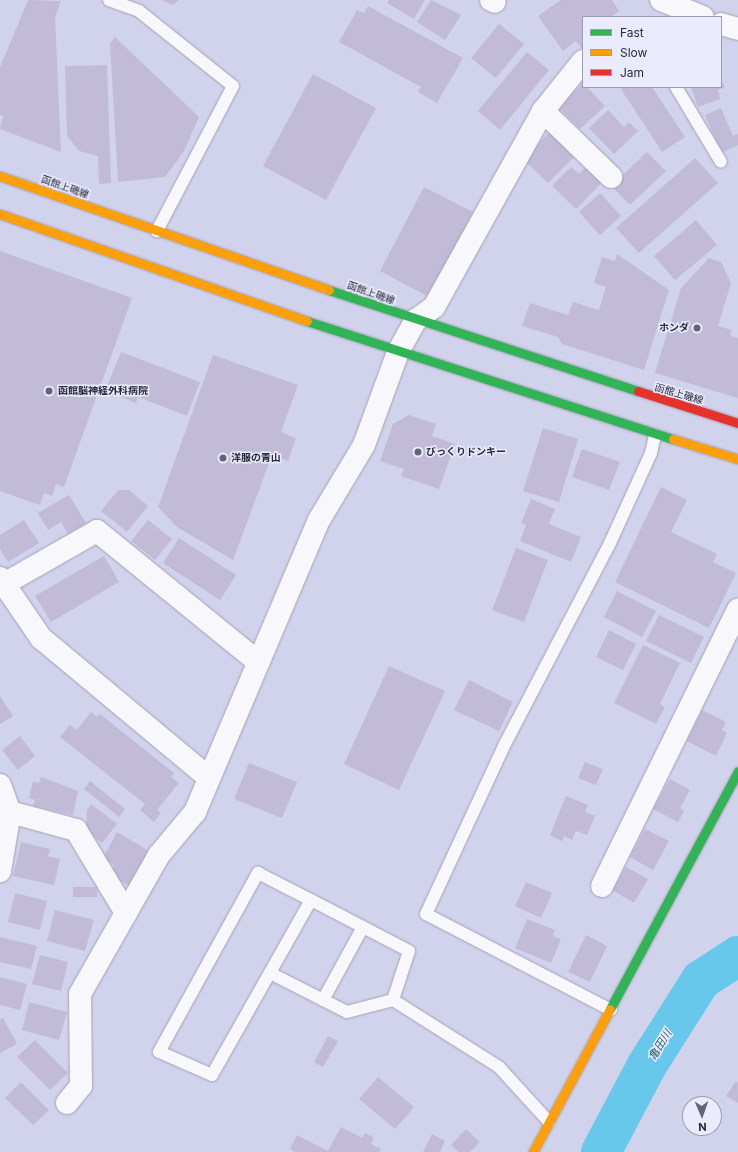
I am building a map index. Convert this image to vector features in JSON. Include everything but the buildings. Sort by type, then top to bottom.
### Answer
[{"type":"main road","name":"函館上磯線","points":[[0,176],[416,320],[662,402],[738,423]]},
{"type":"main road","points":[[0,214],[398,352],[655,435],[738,459]]},
{"type":"main road","points":[[533,1152],[611,1010],[738,770]]},
{"type":"street","points":[[662,7],[699,16]]},
{"type":"street","points":[[722,24],[738,29]]},
{"type":"street","points":[[67,1103],[81,1086],[80,994],[159,855],[195,812],[208,777],[319,520],[364,445],[398,352],[416,320],[434,307],[543,111],[582,62]]},
{"type":"street","points":[[543,111],[611,177]]},
{"type":"street","points":[[208,777],[41,638],[2,581],[97,531],[258,662]]},
{"type":"street","points":[[602,886],[738,610]]},
{"type":"street","points":[[0,785],[5,813],[0,871]]},
{"type":"street","points":[[5,813],[76,830],[126,913]]},
{"type":"lane","points":[[109,0],[139,11],[233,86],[157,231]]},
{"type":"lane","points":[[677,88],[721,162]]},
{"type":"lane","points":[[611,1010],[426,914],[505,744],[610,544],[651,453],[655,435]]},
{"type":"lane","points":[[311,900],[212,1075],[159,1052],[258,873],[311,900],[363,927],[409,950],[393,1000]]},
{"type":"lane","points":[[323,1000],[363,927]]},
{"type":"lane","points":[[270,973],[347,1012],[393,1000],[499,1067],[549,1122]]},
{"type":"waterway","name":"亀田川","points":[[601,1152],[647,1065],[701,980],[738,956]]},
{"type":"traffic: fast","points":[[329,290],[638,391]]},
{"type":"traffic: fast","points":[[307,321],[673,439]]},
{"type":"traffic: fast","points":[[610,1009],[738,771]]},
{"type":"traffic: slow","points":[[0,176],[329,290]]},
{"type":"traffic: slow","points":[[0,214],[307,321]]},
{"type":"traffic: slow","points":[[673,439],[738,459]]},
{"type":"traffic: slow","points":[[533,1152],[610,1009]]},
{"type":"traffic: jam","points":[[638,391],[738,423]]},
{"type":"place","name":"ホンダ","points":[[697,328]]},
{"type":"place","name":"函館脳神経外科病院","points":[[49,391]]},
{"type":"place","name":"びっくりドンキー","points":[[418,452]]},
{"type":"place","name":"洋服の青山","points":[[223,458]]}]
